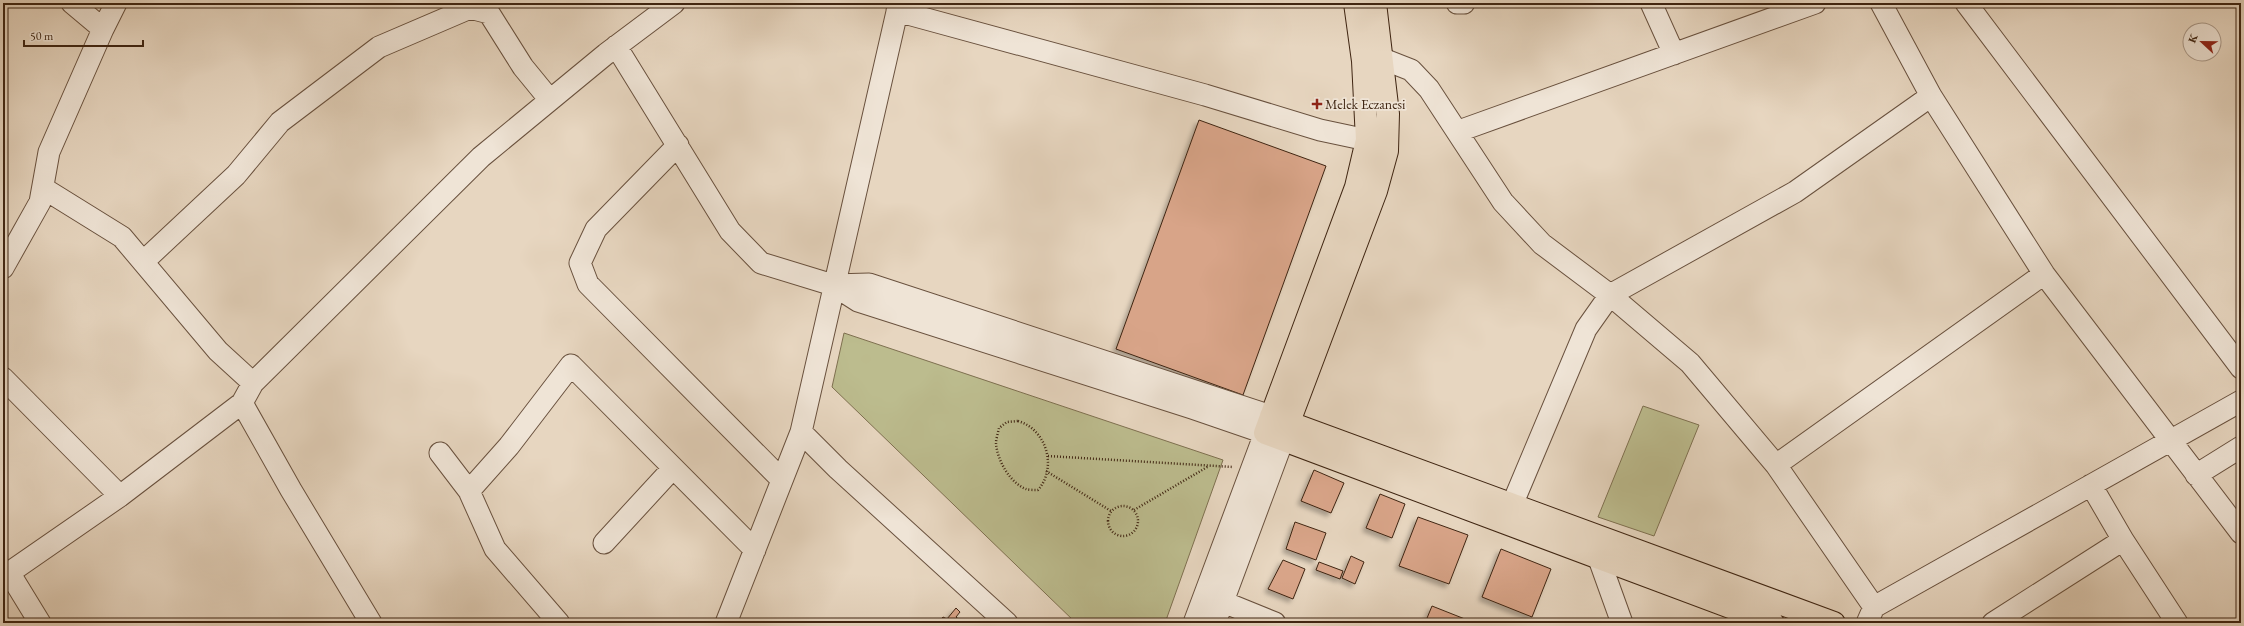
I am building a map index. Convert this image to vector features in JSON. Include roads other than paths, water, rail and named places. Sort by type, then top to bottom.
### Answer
[{"type":"main road","points":[[1277,428],[1376,191],[1386,151],[1388,114],[1355,3]]},
{"type":"main road","points":[[1277,428],[1356,187],[1367,140],[1376,3]]},
{"type":"main road","points":[[1277,428],[1512,505],[1834,623]]},
{"type":"main road","points":[[1277,428],[1600,559],[1773,623]]},
{"type":"street","points":[[72,3],[103,29]]},
{"type":"street","points":[[3,268],[40,202],[49,152],[116,3]]},
{"type":"street","points":[[40,623],[7,576],[120,496],[242,403],[253,383],[481,157],[616,46],[674,3]]},
{"type":"street","points":[[1457,3],[1464,3]]},
{"type":"street","points":[[1651,3],[1674,54]]},
{"type":"street","points":[[1459,131],[1815,3]]},
{"type":"street","points":[[1881,3],[1931,96],[2044,274],[2241,533]]},
{"type":"street","points":[[1966,3],[2241,368]]},
{"type":"street","points":[[726,623],[801,432],[833,285],[898,7],[1205,95],[1320,130],[1367,140]]},
{"type":"street","points":[[144,261],[236,175],[280,122],[379,47],[470,8],[489,13],[523,67],[550,100]]},
{"type":"street","points":[[616,46],[730,231],[761,262],[833,285],[858,300],[1192,408],[1277,428]]},
{"type":"street","points":[[1373,60],[1411,70],[1429,89],[1459,131],[1503,202],[1542,244],[1610,295],[1690,363],[1776,465],[1870,615],[2091,485],[2241,400]]},
{"type":"street","points":[[1512,505],[1586,330],[1610,295],[1795,192],[1931,96]]},
{"type":"street","points":[[678,145],[596,229],[580,263],[588,284],[782,480]]},
{"type":"street","points":[[42,188],[122,237],[144,261],[218,351],[253,383]]},
{"type":"street","points":[[1776,465],[2044,274]]},
{"type":"street","points":[[469,491],[510,446],[571,365],[755,550]]},
{"type":"street","points":[[3,378],[120,496]]},
{"type":"street","points":[[242,403],[291,490],[372,623]]},
{"type":"street","points":[[1215,623],[1214,599],[1252,468],[1277,428]]},
{"type":"street","points":[[1194,623],[1214,599],[1277,428]]},
{"type":"street","points":[[801,432],[838,469],[1007,623]]},
{"type":"street","points":[[2196,475],[2241,447]]},
{"type":"street","points":[[440,453],[469,491],[495,549],[559,623]]},
{"type":"street","points":[[604,543],[673,468]]},
{"type":"street","points":[[2091,485],[2123,540],[2177,623]]},
{"type":"street","points":[[1597,537],[1600,559],[1622,623]]},
{"type":"street","points":[[1993,623],[2123,540]]},
{"type":"street","points":[[1214,599],[1275,623]]},
{"type":"place","name":"Melek Eczanesi","points":[[1317,104]]}]
